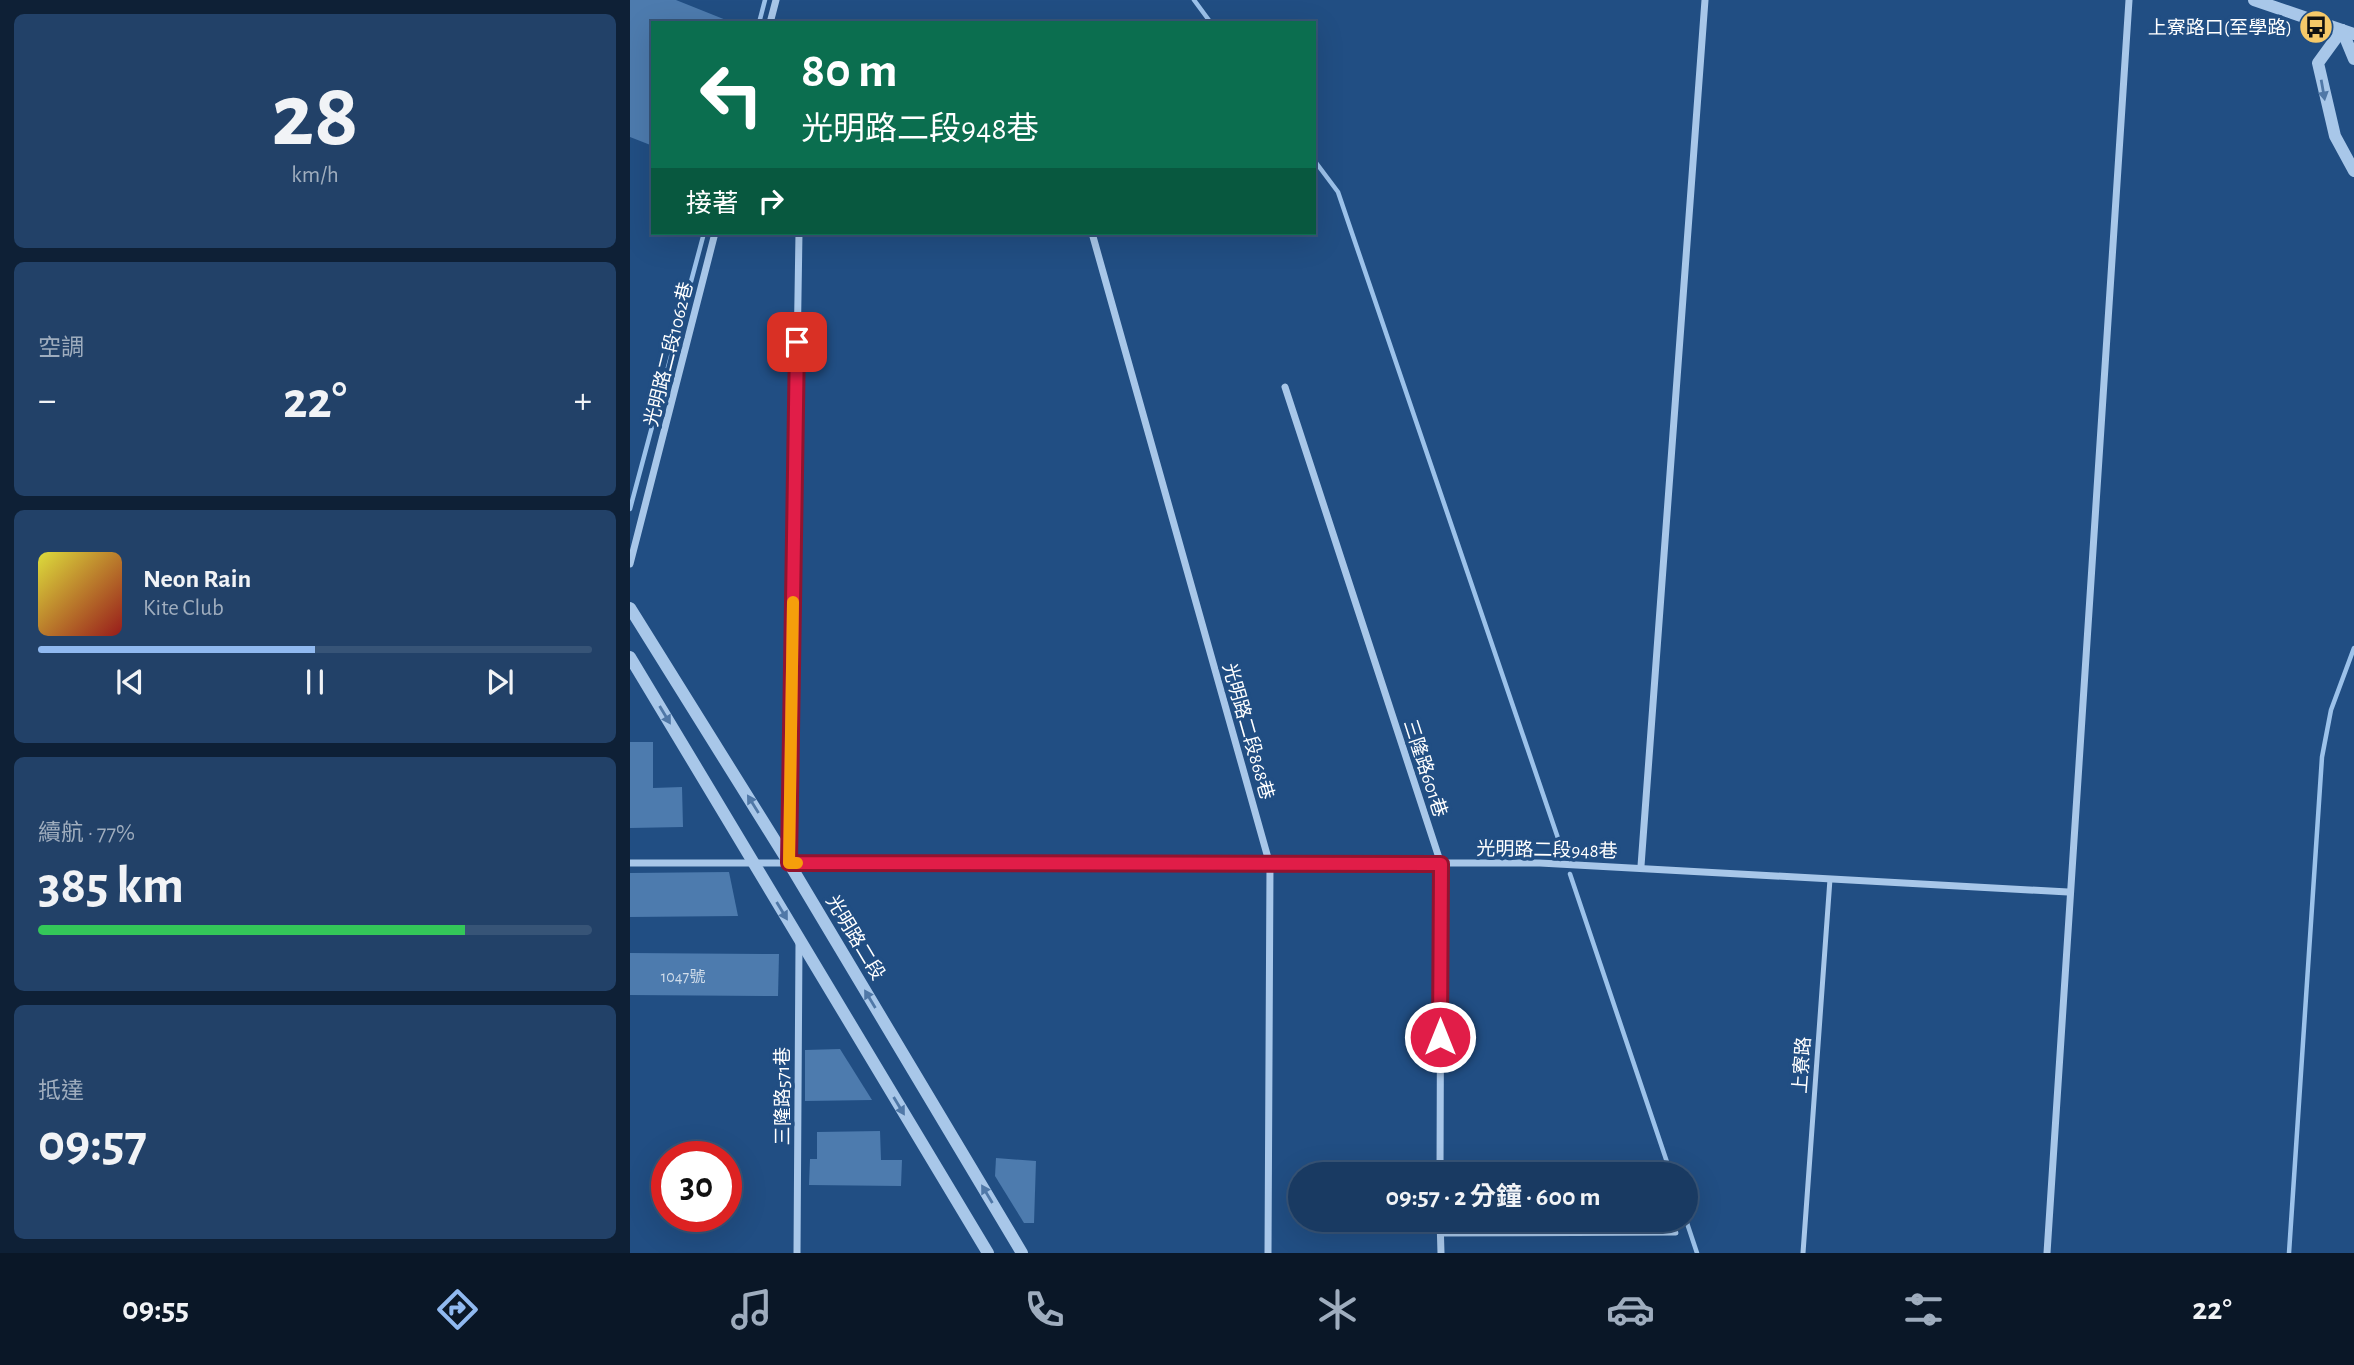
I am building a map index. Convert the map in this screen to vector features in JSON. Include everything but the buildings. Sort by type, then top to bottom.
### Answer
[{"type":"street","points":[[771,21],[776,0]]},
{"type":"street","points":[[1641,866],[1705,0]]},
{"type":"street","points":[[2048,1253],[2068,892],[2129,0]]},
{"type":"street","points":[[2253,0],[2348,32]]},
{"type":"street","points":[[2348,32],[2354,59]]},
{"type":"street","points":[[2348,32],[2318,63],[2335,136],[2354,171]]},
{"type":"street","name":"光明路二段1062巷","points":[[630,564],[714,235]]},
{"type":"street","points":[[789,863],[799,235]]},
{"type":"street","name":"光明路二段868巷","points":[[1093,235],[1270,865],[1268,1253]]},
{"type":"street","name":"三隆路601巷","points":[[1285,387],[1441,864],[1440,1162]]},
{"type":"street","name":"光明路二段","points":[[630,608],[789,863],[1022,1253]]},
{"type":"street","points":[[630,657],[988,1253]]},
{"type":"street","name":"光明路二段948巷","points":[[630,863],[1641,866],[2068,892]]},
{"type":"street","name":"三隆路571巷","points":[[797,1253],[799,939]]},
{"type":"street","points":[[1440,1234],[1441,1253]]},
{"type":"lane","name":"上寮路","points":[[1803,1253],[1830,879]]},
{"type":"lane","points":[[1440,1234],[1676,1233]]},
{"type":"waterway","points":[[760,21],[765,0]]},
{"type":"waterway","points":[[1194,0],[1210,21]]},
{"type":"waterway","points":[[1316,163],[1338,192],[1561,847]]},
{"type":"waterway","points":[[630,509],[703,235]]},
{"type":"waterway","points":[[2289,1253],[2322,757],[2331,710],[2354,648]]},
{"type":"waterway","points":[[1570,874],[1667,1162]]},
{"type":"waterway","points":[[1690,1232],[1697,1253]]},
{"type":"slow traffic","points":[[793,602],[789,863],[797,863]]},
{"type":"place","name":"上寮路口(至學路)","points":[[2316,27]]},
{"type":"route","points":[[797,342],[789,863],[1441,864],[1440,1037]]}]
